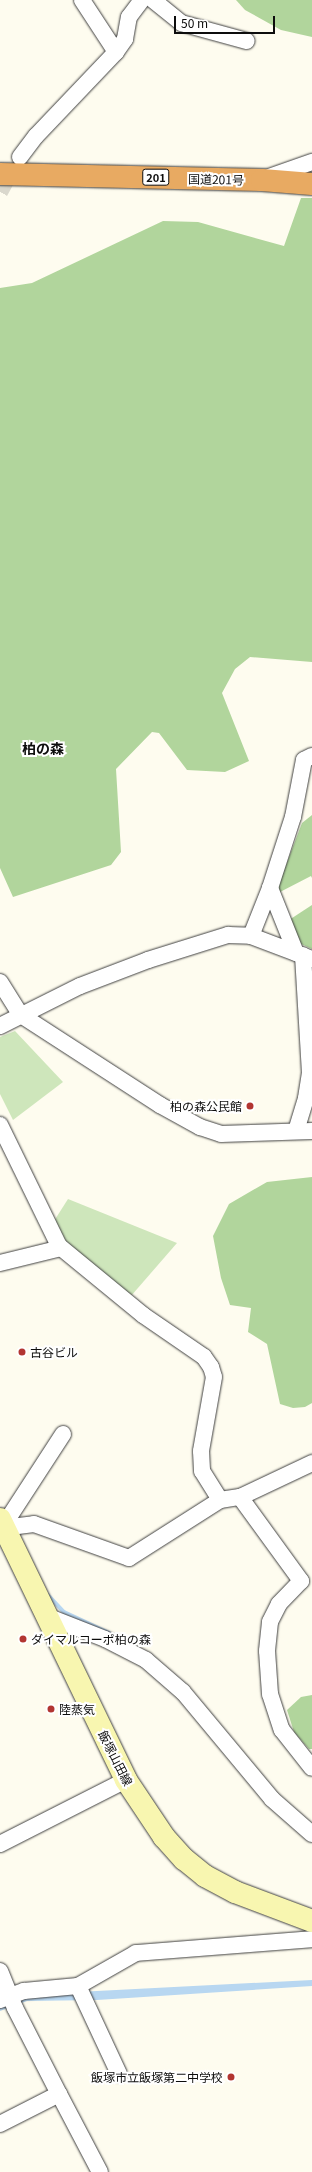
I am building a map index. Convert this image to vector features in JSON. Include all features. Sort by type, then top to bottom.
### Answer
[{"type":"highway","name":"国道201号","points":[[0,174],[262,180],[312,184]]},
{"type":"main road","name":"飯塚山田線","points":[[1,1525],[49,1617],[126,1780],[164,1837],[184,1859],[205,1876],[235,1892],[312,1921]]},
{"type":"street","points":[[82,0],[116,52]]},
{"type":"street","points":[[20,157],[36,136],[116,52],[125,39],[129,18],[142,0]]},
{"type":"street","points":[[152,0],[181,23],[247,41]]},
{"type":"street","points":[[262,180],[312,162]]},
{"type":"street","points":[[251,936],[270,888],[293,818],[304,760],[312,756]]},
{"type":"street","points":[[270,888],[304,956],[310,1073],[306,1098],[296,1132]]},
{"type":"street","points":[[0,1026],[80,986],[148,960],[228,935],[251,936],[304,956]]},
{"type":"street","points":[[0,982],[21,1015],[160,1105],[200,1127],[220,1134],[312,1131]]},
{"type":"street","points":[[0,1125],[61,1248],[142,1315],[204,1357],[211,1367],[214,1377],[201,1451],[202,1471],[220,1500]]},
{"type":"street","points":[[0,1263],[61,1248]]},
{"type":"street","points":[[1,1525],[63,1434]]},
{"type":"street","points":[[1,1525],[34,1524],[129,1558],[220,1500],[240,1497],[312,1463]]},
{"type":"street","points":[[240,1497],[301,1581],[279,1604],[270,1622],[267,1652],[270,1694],[282,1730],[312,1768]]},
{"type":"street","points":[[49,1617],[105,1639],[146,1660],[183,1692],[272,1799],[312,1834]]},
{"type":"street","points":[[0,1844],[126,1780]]},
{"type":"street","points":[[10,2000],[24,1991],[81,1993],[136,1953],[312,1940]]},
{"type":"street","points":[[0,1971],[10,2000],[100,2172]]},
{"type":"street","points":[[81,1993],[120,2074]]},
{"type":"street","points":[[0,2124],[59,2094]]},
{"type":"green space","points":[[236,0],[312,0],[312,37],[281,30],[245,10]]},
{"type":"green space","points":[[301,198],[312,198],[312,662],[250,657],[235,669],[222,693],[249,761],[225,772],[187,770],[159,733],[152,732],[116,769],[121,852],[111,865],[13,897],[0,868],[0,288],[32,283],[163,221],[198,222],[284,246]]},
{"type":"green space","points":[[312,815],[312,878],[311,876],[280,892],[278,886],[302,823]]},
{"type":"green space","points":[[312,905],[312,949],[299,943],[289,920]]},
{"type":"green space","points":[[15,1031],[63,1082],[13,1120],[0,1094],[0,1037]]},
{"type":"green space","points":[[312,1177],[312,1403],[305,1407],[293,1408],[280,1404],[267,1344],[248,1332],[251,1308],[230,1305],[221,1278],[213,1236],[229,1204],[267,1182]]},
{"type":"green space","points":[[68,1199],[177,1243],[131,1296],[67,1244],[54,1221]]},
{"type":"green space","points":[[312,1695],[312,1749],[309,1749],[294,1732],[287,1710],[301,1697]]},
{"type":"water","points":[[312,1980],[312,1986],[97,2000],[27,2001],[0,2011],[0,2005],[39,1994]]},
{"type":"waterway","points":[[48,1595],[64,1612],[109,1633]]},
{"type":"tunnel","points":[[0,192],[14,167]]},
{"type":"place","name":"柏の森公民館","points":[[250,1106]]},
{"type":"place","name":"古谷ビル","points":[[22,1352]]},
{"type":"place","name":"ダイマルコーポ柏の森","points":[[23,1639]]},
{"type":"place","name":"陸蒸気","points":[[51,1709]]},
{"type":"place","name":"飯塚市立飯塚第二中学校","points":[[231,2077]]},
{"type":"district","name":"柏の森","points":[[43,748]]}]
